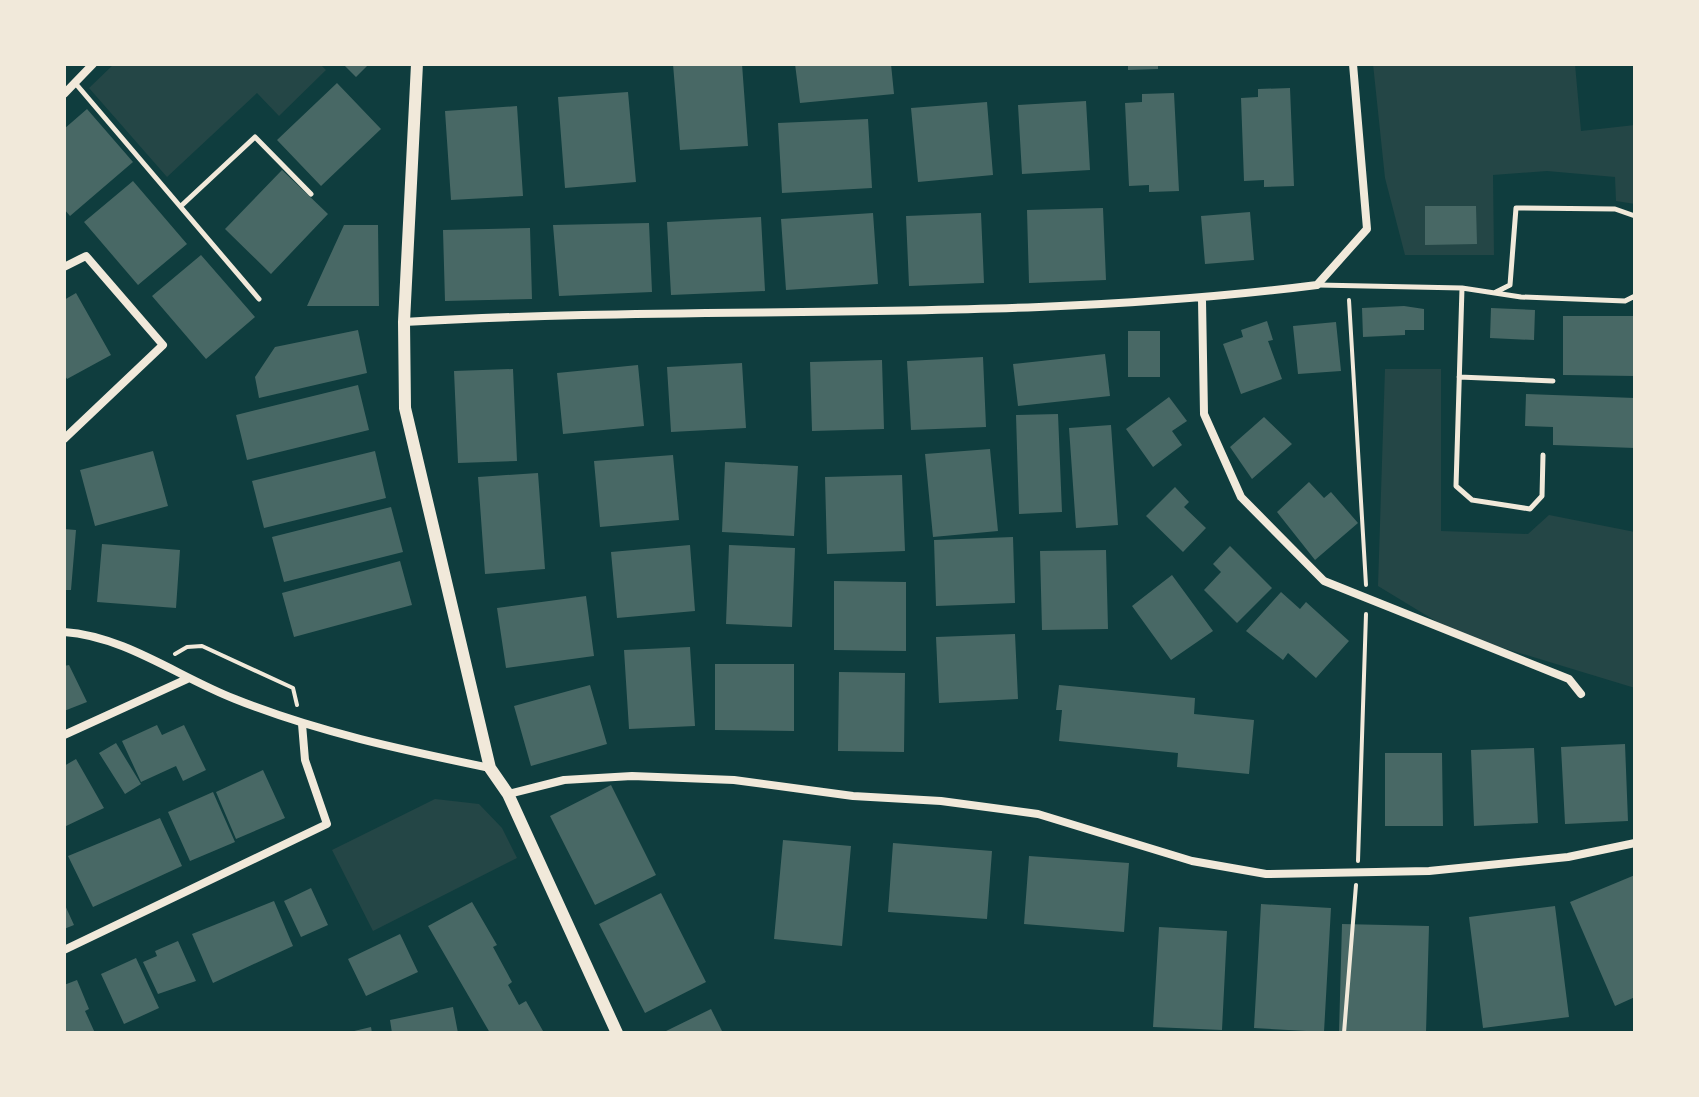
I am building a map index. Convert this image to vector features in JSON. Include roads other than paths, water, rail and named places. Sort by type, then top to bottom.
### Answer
[{"type":"street","points":[[64,94],[93,64]]},
{"type":"street","points":[[417,64],[404,322],[403,383],[410,439],[490,768],[508,794],[617,1033]]},
{"type":"street","points":[[404,322],[545,313],[1016,309],[1202,300],[1317,285],[1367,229],[1353,64]]},
{"type":"street","points":[[64,267],[86,256],[163,345],[64,439]]},
{"type":"street","points":[[1202,300],[1204,414],[1241,497],[1324,581],[1569,679],[1581,694]]},
{"type":"street","points":[[64,632],[136,652],[187,679],[302,724],[490,768]]},
{"type":"street","points":[[64,735],[187,679]]},
{"type":"street","points":[[64,950],[327,824],[305,760],[302,724]]},
{"type":"street","points":[[508,794],[564,780],[632,776],[734,780],[853,796],[941,801],[1038,814],[1192,861],[1266,874],[1429,871],[1568,857],[1635,843]]},
{"type":"lane","points":[[76,84],[259,299]]},
{"type":"lane","points":[[181,206],[255,137],[311,194]]},
{"type":"lane","points":[[1493,293],[1507,290],[1510,285],[1516,208],[1615,209],[1635,216]]},
{"type":"lane","points":[[1317,285],[1462,288],[1493,293],[1625,301],[1635,296]]},
{"type":"lane","points":[[1462,288],[1456,486],[1472,500],[1530,509],[1542,496],[1543,455]]},
{"type":"lane","points":[[1459,377],[1553,381]]}]
